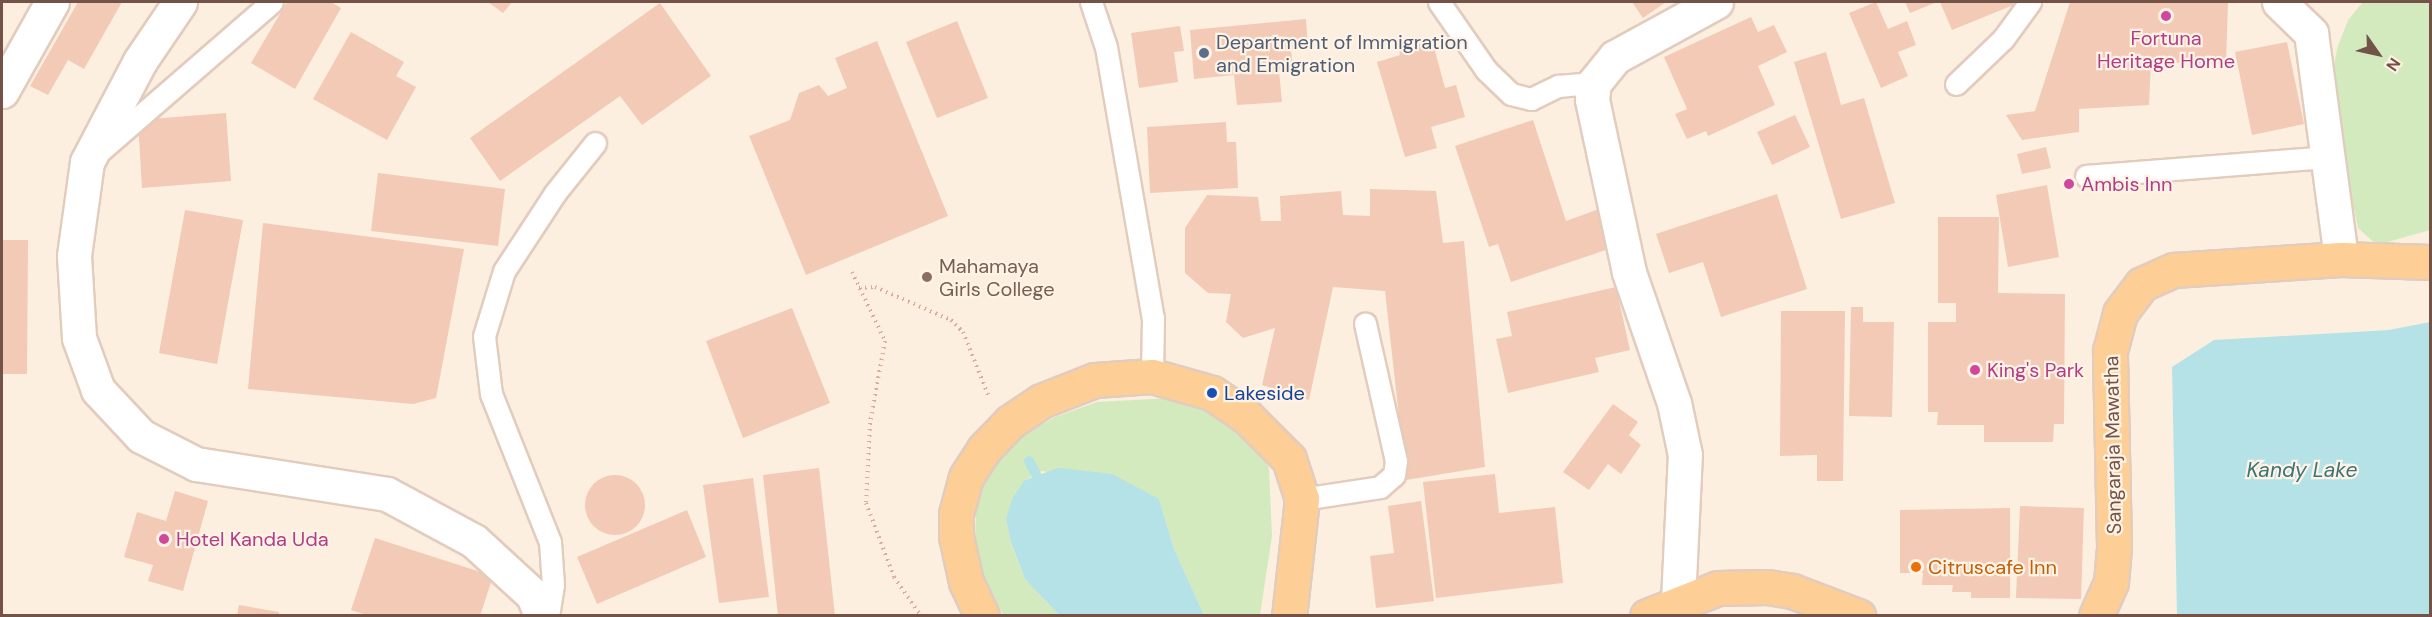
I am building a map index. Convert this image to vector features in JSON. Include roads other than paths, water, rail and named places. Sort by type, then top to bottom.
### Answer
[{"type":"main road","name":"Sangaraja Mawatha","points":[[2096,615],[2111,582],[2114,546],[2110,351],[2121,313],[2142,284],[2174,270],[2341,259],[2430,262]]},
{"type":"main road","points":[[982,615],[966,582],[956,536],[956,514],[966,477],[984,449],[1029,408],[1095,380],[1152,376],[1212,393],[1246,416],[1289,459],[1302,499],[1289,615]]},
{"type":"main road","points":[[1647,615],[1678,601],[1718,588],[1767,587],[1792,591],[1858,615]]},
{"type":"street","points":[[2,91],[52,2]]},
{"type":"street","points":[[180,2],[140,61],[87,162],[75,256],[79,338],[98,390],[141,436],[196,464],[387,494],[474,541],[533,595],[541,615]]},
{"type":"street","points":[[1678,601],[1685,455],[1674,403],[1629,272],[1593,113],[1594,83],[1616,57],[1716,2]]},
{"type":"street","points":[[2279,2],[2311,33],[2325,157],[2341,259]]},
{"type":"lane","points":[[87,162],[272,2]]},
{"type":"lane","points":[[1091,2],[1106,47],[1153,318],[1152,376]]},
{"type":"lane","points":[[1439,2],[1486,70],[1511,94],[1532,99],[1558,86],[1594,83]]},
{"type":"lane","points":[[1956,84],[2003,39],[2030,2]]},
{"type":"lane","points":[[548,615],[553,585],[550,542],[491,394],[484,336],[504,271],[555,193],[595,143]]},
{"type":"lane","points":[[2086,176],[2325,157]]},
{"type":"lane","points":[[1302,499],[1380,487],[1394,475],[1396,461],[1365,323]]},
{"type":"water","name":"Kandy Lake","points":[[2430,322],[2430,615],[2177,615],[2172,367],[2214,340],[2389,330]]},
{"type":"water","points":[[1058,468],[1112,474],[1159,499],[1174,549],[1204,615],[1059,615],[1025,579],[1011,543],[1006,519],[1013,497],[1025,480]]},
{"type":"waterway","points":[[1029,461],[1036,474]]},
{"type":"place","name":"Fortuna Heritage Home","points":[[2166,16]]},
{"type":"place","name":"Department of Immigration and Emigration","points":[[1204,53]]},
{"type":"place","name":"Ambis Inn","points":[[2069,184]]},
{"type":"place","name":"Mahamaya Girls College","points":[[927,277]]},
{"type":"place","name":"King's Park","points":[[1975,370]]},
{"type":"place","name":"Lakeside","points":[[1212,393]]},
{"type":"place","name":"Hotel Kanda Uda","points":[[164,539]]},
{"type":"place","name":"Citruscafe Inn","points":[[1916,567]]}]
